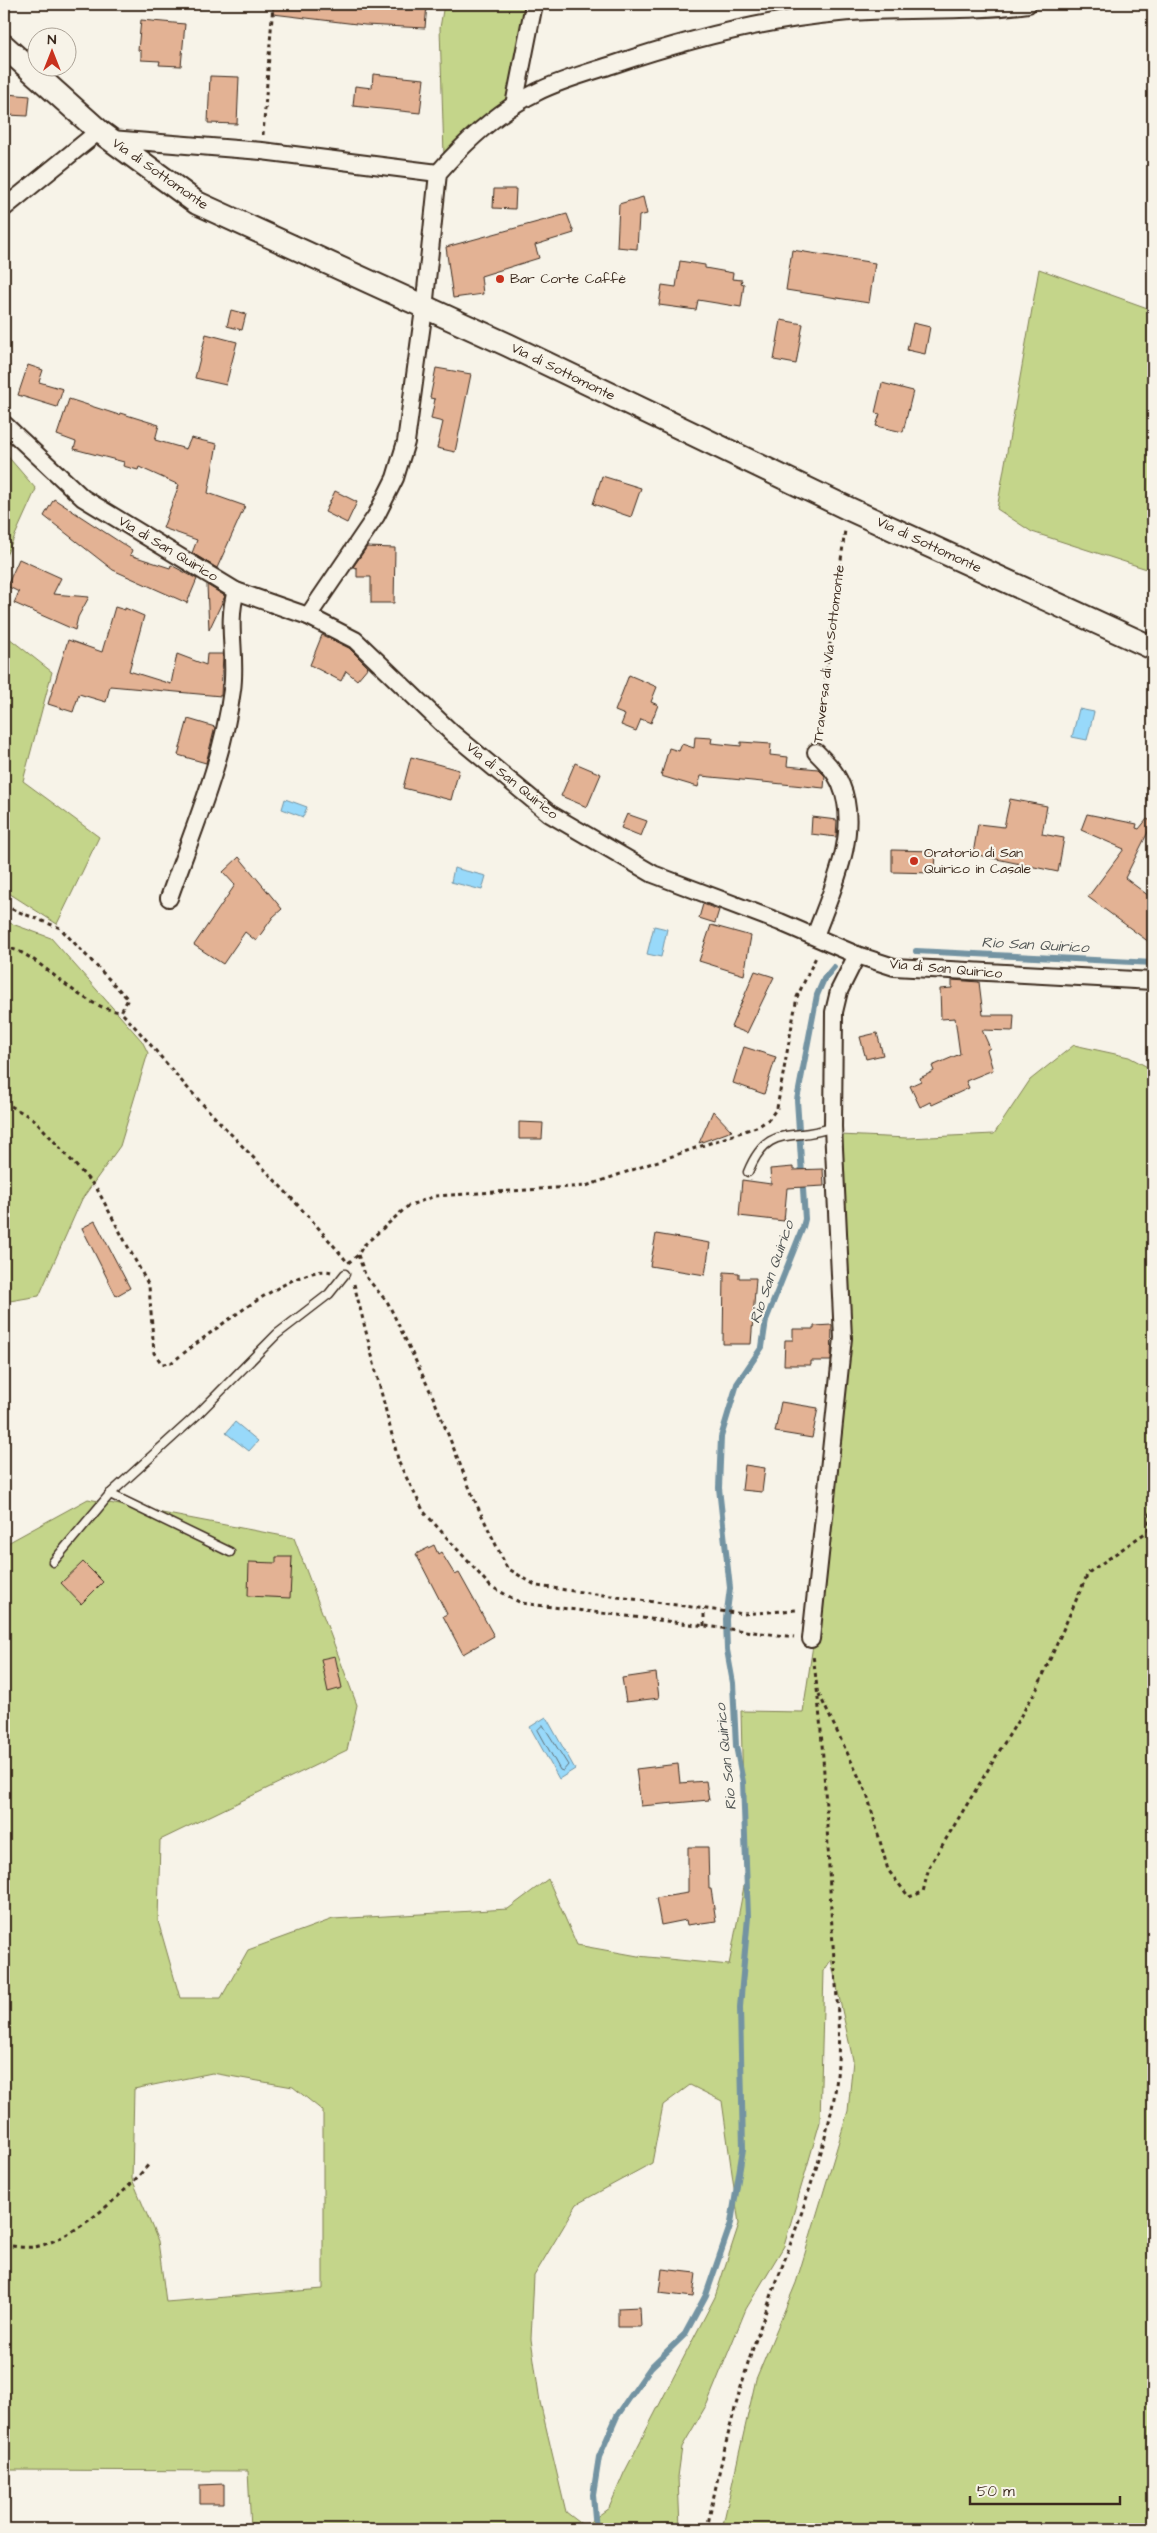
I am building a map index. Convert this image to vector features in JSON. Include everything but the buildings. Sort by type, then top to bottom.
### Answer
[{"type":"main road","name":"Via di Sottomonte","points":[[4,46],[105,135],[197,204],[424,309],[508,345],[848,508],[1153,648]]},
{"type":"street","points":[[514,105],[534,4]]},
{"type":"street","points":[[308,616],[376,516],[395,478],[406,442],[424,309],[438,172],[476,136],[514,105],[538,91],[562,81],[668,46],[740,28],[840,13],[970,10],[1028,4]]},
{"type":"street","points":[[4,208],[105,135],[438,172]]},
{"type":"street","name":"Via di San Quirico","points":[[4,424],[83,498],[236,591],[308,616],[355,640],[452,733],[550,814],[653,874],[857,955],[894,967],[1153,981]]},
{"type":"street","points":[[169,898],[221,750],[232,688],[232,605],[236,591]]},
{"type":"street","name":"Traversa di Via Sottomonte","points":[[816,752],[832,769],[841,785],[846,801],[846,848],[820,939]]},
{"type":"street","points":[[811,1639],[843,1338],[825,1130],[834,1012],[839,991],[857,955]]},
{"type":"lane","points":[[748,1172],[756,1154],[776,1136],[791,1136],[825,1130]]},
{"type":"lane","points":[[53,1562],[110,1494],[198,1414],[277,1334],[329,1294],[345,1274]]},
{"type":"lane","points":[[110,1494],[230,1552]]},
{"type":"path","points":[[262,151],[273,4]]},
{"type":"path","name":"Traversa di Via Sottomonte","points":[[816,752],[848,508]]},
{"type":"path","points":[[4,906],[30,918],[60,928],[128,999],[121,1012]]},
{"type":"path","points":[[4,947],[12,948],[42,968],[71,991],[109,1010],[121,1012],[194,1095],[324,1234],[348,1263],[358,1255],[363,1246],[408,1206],[435,1196],[586,1186],[759,1126],[769,1119],[777,1108],[797,997],[820,939]]},
{"type":"path","points":[[4,1102],[34,1120],[97,1189],[149,1286],[154,1353],[162,1364],[172,1363],[232,1316],[273,1290],[318,1270],[345,1274]]},
{"type":"path","points":[[358,1255],[366,1277],[388,1303],[425,1380],[474,1498],[507,1568],[537,1586],[743,1614],[786,1612],[814,1607]]},
{"type":"path","points":[[354,1283],[399,1463],[424,1512],[490,1586],[521,1603],[811,1639],[818,1692],[838,2058],[833,2106],[819,2160],[741,2388],[722,2451],[707,2529]]},
{"type":"path","points":[[818,1692],[867,1794],[888,1870],[909,1898],[923,1892],[928,1867],[1037,1689],[1088,1573],[1148,1531],[1153,1488]]},
{"type":"path","points":[[704,1626],[706,1609]]},
{"type":"path","points":[[4,2245],[37,2247],[60,2239],[95,2214],[134,2182],[150,2162]]},
{"type":"green space","points":[[444,4],[528,4],[516,95],[444,156],[440,28]]},
{"type":"green space","points":[[1039,269],[1153,310],[1153,571],[1032,532],[997,509]]},
{"type":"green space","points":[[4,452],[36,489],[4,560]]},
{"type":"green space","points":[[4,634],[52,672],[23,781],[99,837],[57,924],[4,890]]},
{"type":"green space","points":[[4,921],[51,938],[142,1041],[148,1053],[120,1146],[82,1199],[39,1296],[4,1302]]},
{"type":"green space","points":[[1074,1045],[1129,1057],[1153,1070],[1153,2529],[722,2529],[756,2379],[796,2283],[848,2111],[853,2060],[831,1960],[824,1971],[820,2122],[784,2246],[746,2309],[707,2404],[682,2447],[678,2477],[680,2529],[251,2529],[248,2471],[4,2470],[4,1545],[88,1499],[294,1538],[357,1705],[347,1750],[160,1840],[158,1921],[180,1998],[221,1998],[248,1950],[333,1919],[508,1909],[548,1879],[577,1945],[638,1956],[729,1965],[745,1881],[741,1711],[803,1712],[820,1598],[850,1340],[839,1135],[908,1138],[994,1134],[1030,1080]],"holes":[[[212,2073],[293,2087],[323,2111],[323,2289],[166,2302],[158,2241],[132,2179],[134,2089]],[[690,2085],[722,2101],[739,2224],[715,2297],[624,2473],[609,2508],[584,2526],[566,2512],[540,2402],[531,2339],[534,2276],[577,2204],[652,2163],[663,2105]]]},
{"type":"water","points":[[1079,709],[1094,712],[1087,740],[1072,737]]},
{"type":"water","points":[[285,799],[307,807],[303,817],[282,809]]},
{"type":"water","points":[[454,868],[486,876],[482,890],[451,882]]},
{"type":"water","points":[[654,926],[667,929],[661,957],[647,954]]},
{"type":"water","points":[[235,1422],[258,1441],[249,1451],[226,1433]]},
{"type":"water","points":[[546,1717],[575,1769],[559,1779],[530,1727]]},
{"type":"waterway","name":"Rio San Quirico","points":[[916,951],[1153,963]]},
{"type":"waterway","name":"Rio San Quirico","points":[[596,2529],[593,2495],[599,2457],[617,2416],[651,2367],[685,2334],[706,2295],[731,2223],[743,2149],[740,2007],[748,1917],[743,1782],[736,1746],[733,1683],[727,1650],[726,1619],[730,1588],[719,1488],[721,1437],[737,1384],[762,1347],[766,1320],[805,1219],[797,1100],[817,995],[824,979],[834,967]]},
{"type":"place","name":"Bar Corte Caffè","points":[[500,279]]},
{"type":"place","name":"Oratorio di San Quirico in Casale","points":[[914,861]]}]
